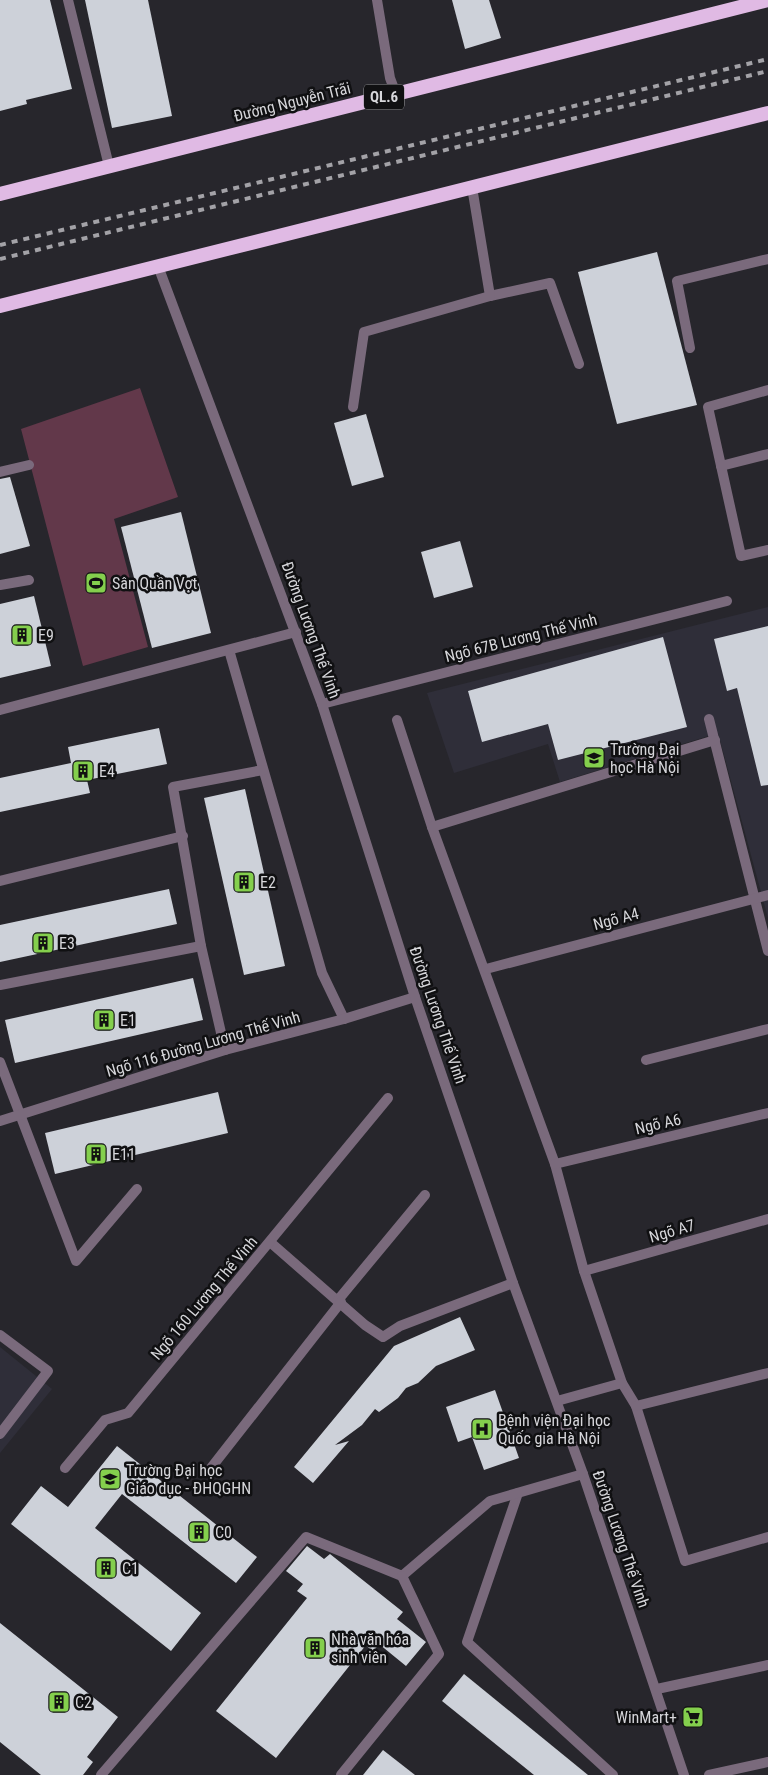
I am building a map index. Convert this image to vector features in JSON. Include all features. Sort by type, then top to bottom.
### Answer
[{"type":"highway","name":"Đường Nguyễn Trãi","points":[[0,194],[768,0]]},
{"type":"highway","points":[[0,306],[768,113]]},
{"type":"street","points":[[68,0],[109,166]]},
{"type":"street","points":[[377,0],[390,78],[396,94]]},
{"type":"street","points":[[472,187],[490,296]]},
{"type":"street","points":[[690,348],[677,281],[768,259]]},
{"type":"street","name":"Đường Lương Thế Vinh","points":[[158,266],[322,704],[415,997],[513,1283],[583,1474],[657,1689],[684,1775]]},
{"type":"street","points":[[353,407],[364,332],[490,296],[550,283],[579,364]]},
{"type":"street","points":[[768,390],[708,407],[741,556],[768,550]]},
{"type":"street","points":[[721,466],[768,454]]},
{"type":"street","points":[[0,472],[29,465]]},
{"type":"street","points":[[0,585],[29,580]]},
{"type":"street","name":"Ngõ 67B Lương Thế Vinh","points":[[322,704],[727,601]]},
{"type":"street","points":[[0,710],[296,632]]},
{"type":"street","points":[[229,650],[322,973],[344,1019]]},
{"type":"street","points":[[709,719],[768,951]]},
{"type":"street","points":[[397,720],[432,827],[486,969],[555,1164],[584,1271],[622,1383],[636,1406],[685,1562],[768,1537]]},
{"type":"street","points":[[432,827],[715,740]]},
{"type":"street","points":[[225,1050],[202,946],[173,787],[263,770]]},
{"type":"street","points":[[0,880],[183,836]]},
{"type":"street","name":"Ngõ A4","points":[[486,969],[768,895]]},
{"type":"street","points":[[0,986],[202,946]]},
{"type":"street","name":"Ngõ 116 Đường Lương Thế Vinh","points":[[0,1121],[225,1050],[344,1019],[415,997]]},
{"type":"street","points":[[646,1060],[768,1029]]},
{"type":"street","points":[[0,1062],[19,1116],[76,1261],[137,1189]]},
{"type":"street","points":[[270,1242],[388,1098]]},
{"type":"street","name":"Ngõ A6","points":[[555,1164],[768,1114]]},
{"type":"street","points":[[207,1473],[339,1301],[425,1195]]},
{"type":"street","name":"Ngõ A7","points":[[584,1271],[768,1220]]},
{"type":"street","name":"Ngõ 160 Lương Thế Vinh","points":[[65,1468],[105,1420],[128,1413],[270,1242],[365,1325],[383,1337],[400,1326],[513,1283]]},
{"type":"street","points":[[0,1335],[48,1371],[0,1434]]},
{"type":"street","points":[[636,1406],[768,1373]]},
{"type":"street","points":[[557,1401],[622,1383]]},
{"type":"street","points":[[402,1576],[490,1501],[583,1474]]},
{"type":"street","points":[[518,1493],[467,1642],[613,1775]]},
{"type":"street","points":[[101,1775],[294,1548],[306,1537],[402,1576],[439,1654],[341,1775]]},
{"type":"street","points":[[657,1689],[768,1665]]},
{"type":"street","points":[[709,1775],[768,1762]]},
{"type":"shaded area","name":"Sân Quần Vợt","points":[[140,388],[178,497],[114,519],[148,647],[83,666],[21,429]]},
{"type":"shaded area","name":"Trường Đại học Hà Nội","points":[[768,607],[768,918],[718,733],[560,782],[548,744],[454,773],[427,693]]},
{"type":"shaded area","points":[[0,1347],[52,1389],[0,1453]]},
{"type":"building","points":[[0,0],[50,0],[72,89],[26,100],[27,104],[0,111]]},
{"type":"building","points":[[85,0],[148,0],[172,116],[112,128]]},
{"type":"building","points":[[452,0],[489,0],[501,38],[465,49]]},
{"type":"building","points":[[657,252],[697,405],[617,424],[578,272]]},
{"type":"building","points":[[366,414],[384,477],[352,486],[334,423]]},
{"type":"building","points":[[10,477],[30,546],[0,554],[0,479]]},
{"type":"building","points":[[181,512],[211,633],[152,648],[121,527]]},
{"type":"building","points":[[460,541],[473,587],[434,598],[421,552]]},
{"type":"building","name":"E9","points":[[34,596],[51,666],[0,678],[0,604]]},
{"type":"building","points":[[768,626],[768,785],[761,786],[737,688],[727,691],[714,639]]},
{"type":"building","points":[[663,637],[687,727],[558,760],[548,724],[482,742],[468,691]]},
{"type":"building","name":"E4","points":[[159,728],[167,764],[87,780],[90,793],[0,812],[0,778],[71,763],[68,747]]},
{"type":"building","name":"E2","points":[[245,789],[285,966],[244,975],[204,798]]},
{"type":"building","name":"E3","points":[[169,889],[177,924],[0,962],[0,925]]},
{"type":"building","name":"E1","points":[[193,978],[203,1020],[15,1063],[5,1020]]},
{"type":"building","name":"E11","points":[[218,1092],[228,1133],[55,1174],[45,1133]]},
{"type":"building","points":[[460,1317],[475,1350],[436,1366],[418,1383],[406,1388],[398,1398],[379,1412],[375,1409],[362,1425],[335,1445],[349,1441],[313,1483],[294,1467],[394,1346]]},
{"type":"building","points":[[495,1390],[519,1458],[484,1470],[472,1437],[458,1442],[446,1407]]},
{"type":"building","points":[[117,1446],[257,1557],[236,1583],[122,1494],[95,1528],[201,1613],[171,1651],[11,1524],[41,1486],[68,1507]]},
{"type":"building","name":"Nhà văn hóa sinh viên","points":[[307,1546],[324,1559],[330,1554],[403,1612],[397,1619],[426,1642],[406,1666],[379,1644],[373,1652],[366,1645],[276,1758],[216,1711],[307,1598],[297,1591],[303,1584],[286,1571]]},
{"type":"building","name":"C2","points":[[0,1623],[118,1717],[87,1757],[93,1762],[83,1775],[41,1775],[0,1742]]},
{"type":"building","points":[[464,1674],[588,1775],[534,1775],[442,1701]]},
{"type":"building","points":[[383,1750],[415,1775],[363,1775]]},
{"type":"railway","points":[[0,245],[768,59]]},
{"type":"railway","points":[[0,259],[768,71]]},
{"type":"place","name":"Sân Quần Vợt","points":[[96,583]]},
{"type":"place","name":"E9","points":[[22,635]]},
{"type":"place","name":"Trường Đại học Hà Nội","points":[[594,758]]},
{"type":"place","name":"E4","points":[[83,771]]},
{"type":"place","name":"E2","points":[[244,882]]},
{"type":"place","name":"E3","points":[[43,943]]},
{"type":"place","name":"E1","points":[[104,1020]]},
{"type":"place","name":"E11","points":[[96,1154]]},
{"type":"place","name":"Bệnh viện Đại học Quốc gia Hà Nội","points":[[482,1429]]},
{"type":"place","name":"Trường Đại học Giáo dục - ĐHQGHN","points":[[110,1479]]},
{"type":"place","name":"C0","points":[[199,1532]]},
{"type":"place","name":"C1","points":[[106,1568]]},
{"type":"place","name":"Nhà văn hóa sinh viên","points":[[315,1648]]},
{"type":"place","name":"C2","points":[[59,1702]]},
{"type":"place","name":"WinMart+","points":[[693,1717]]}]
